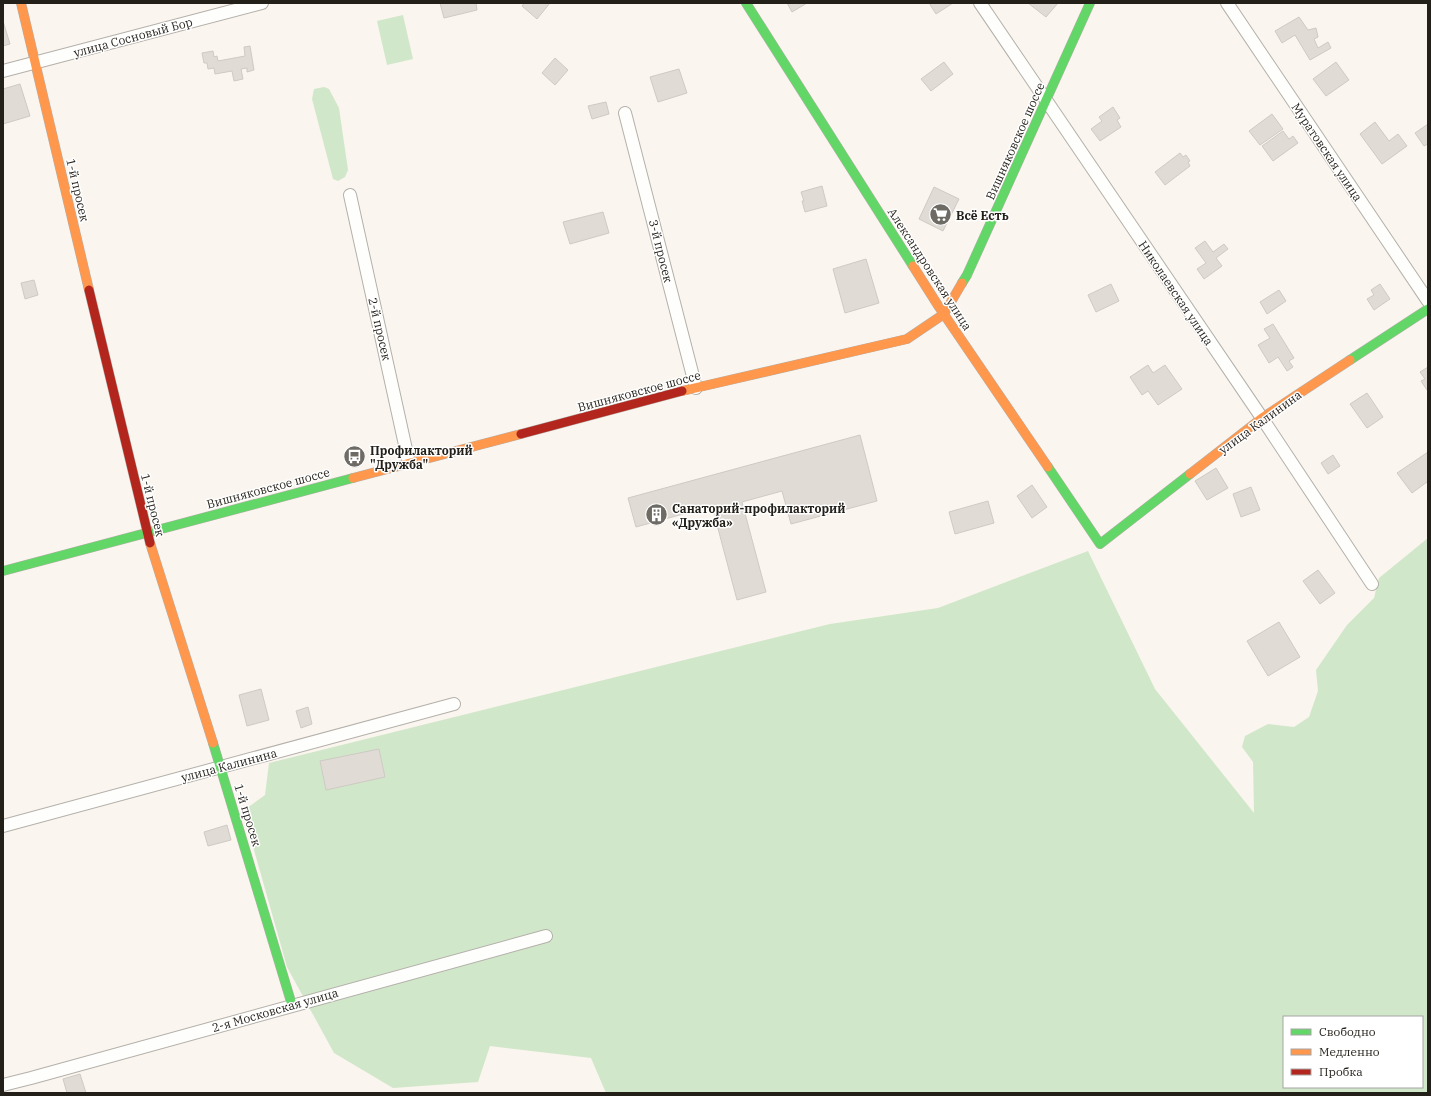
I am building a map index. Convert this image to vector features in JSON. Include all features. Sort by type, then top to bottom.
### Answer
[{"type":"street","name":"1-й просек","points":[[21,3],[147,533],[221,767],[292,1005]]},
{"type":"street","name":"улица Сосновый Бор","points":[[3,71],[262,3]]},
{"type":"street","name":"Александровская улица","points":[[746,3],[944,314],[1100,544]]},
{"type":"street","name":"Николаевская улица","points":[[980,3],[1262,418],[1372,584]]},
{"type":"street","name":"Вишняковское шоссе","points":[[3,571],[696,388],[907,339],[944,314],[967,275],[1090,3]]},
{"type":"street","name":"Муратовская улица","points":[[1227,3],[1428,301]]},
{"type":"street","name":"3-й просек","points":[[625,113],[696,388]]},
{"type":"street","name":"2-й просек","points":[[350,195],[409,463]]},
{"type":"street","name":"улица Калинина","points":[[1100,544],[1262,418],[1428,309]]},
{"type":"street","name":"улица Калинина","points":[[3,826],[454,704]]},
{"type":"street","name":"2-я Московская улица","points":[[3,1085],[546,936]]},
{"type":"green space","points":[[403,15],[413,59],[387,65],[377,21]]},
{"type":"green space","points":[[324,87],[329,89],[339,108],[348,170],[345,177],[338,181],[333,179],[312,99],[314,89]]},
{"type":"green space","points":[[1428,538],[1428,1093],[606,1093],[591,1058],[490,1046],[478,1082],[393,1088],[334,1053],[287,967],[243,811],[265,795],[269,763],[830,624],[938,608],[1088,551],[1155,689],[1254,813],[1253,762],[1242,747],[1245,736],[1268,724],[1294,727],[1309,717],[1318,691],[1316,670],[1347,625],[1374,598],[1379,578]]},
{"type":"building","points":[[440,3],[476,3],[477,10],[444,18]]},
{"type":"building","points":[[524,3],[550,3],[537,19],[522,6]]},
{"type":"building","points":[[787,3],[807,3],[792,12]]},
{"type":"building","points":[[929,3],[953,3],[936,14]]},
{"type":"building","points":[[1028,3],[1058,3],[1046,17]]},
{"type":"building","points":[[1299,17],[1308,30],[1316,28],[1318,37],[1314,39],[1318,48],[1328,42],[1331,48],[1310,60],[1295,35],[1282,43],[1275,31]]},
{"type":"building","points":[[3,21],[10,44],[3,46]]},
{"type":"building","points":[[250,46],[254,70],[247,72],[247,68],[241,69],[243,79],[234,81],[232,71],[215,74],[214,68],[208,69],[207,63],[204,63],[202,53],[213,51],[214,57],[217,56],[218,61],[245,56],[244,47]]},
{"type":"building","points":[[555,58],[568,70],[555,85],[542,73]]},
{"type":"building","points":[[944,62],[953,74],[931,91],[921,79]]},
{"type":"building","points":[[1336,62],[1349,80],[1326,96],[1313,79]]},
{"type":"building","points":[[679,69],[687,93],[658,102],[650,77]]},
{"type":"building","points":[[20,84],[30,116],[3,124],[3,89]]},
{"type":"building","points":[[606,102],[609,114],[592,119],[588,106]]},
{"type":"building","points":[[1113,107],[1120,118],[1117,120],[1121,127],[1100,141],[1091,129],[1102,121],[1099,117]]},
{"type":"building","points":[[1272,114],[1283,129],[1260,145],[1249,131]]},
{"type":"building","points":[[1375,122],[1389,141],[1398,134],[1407,146],[1382,164],[1360,134]]},
{"type":"building","points":[[1428,124],[1428,144],[1424,146],[1415,133]]},
{"type":"building","points":[[1283,131],[1289,139],[1293,136],[1298,143],[1273,161],[1262,146]]},
{"type":"building","points":[[1180,153],[1183,157],[1186,155],[1190,161],[1188,162],[1190,166],[1165,185],[1155,172]]},
{"type":"building","points":[[822,186],[827,206],[805,212],[801,192]]},
{"type":"building","points":[[934,187],[959,199],[943,231],[919,219]]},
{"type":"building","points":[[603,212],[609,233],[570,244],[563,222]]},
{"type":"building","points":[[1205,241],[1213,252],[1224,244],[1228,249],[1216,258],[1222,266],[1204,279],[1197,269],[1206,263],[1195,248]]},
{"type":"building","points":[[866,259],[879,303],[845,313],[833,269]]},
{"type":"building","points":[[34,280],[38,295],[25,299],[21,283]]},
{"type":"building","points":[[1111,284],[1119,301],[1096,312],[1088,295]]},
{"type":"building","points":[[1380,284],[1390,299],[1374,310],[1367,299],[1374,295],[1371,290]]},
{"type":"building","points":[[1279,290],[1286,301],[1267,314],[1260,302]]},
{"type":"building","points":[[1273,324],[1294,358],[1289,361],[1293,367],[1287,371],[1278,357],[1269,363],[1258,345],[1270,338],[1264,329]]},
{"type":"building","points":[[1148,365],[1153,373],[1165,365],[1182,389],[1158,405],[1148,391],[1142,395],[1130,377]]},
{"type":"building","points":[[1428,367],[1427,390],[1421,381],[1425,379],[1420,372]]},
{"type":"building","points":[[1367,393],[1383,417],[1367,428],[1350,404]]},
{"type":"building","name":"Санаторий-профилакторий «Дружба»","points":[[860,435],[877,501],[791,524],[782,491],[742,502],[766,592],[737,600],[712,506],[636,527],[628,498]]},
{"type":"building","points":[[1428,452],[1428,484],[1427,482],[1412,493],[1397,473]]},
{"type":"building","points":[[1333,455],[1340,466],[1328,474],[1321,463]]},
{"type":"building","points":[[1216,468],[1228,488],[1207,500],[1195,481]]},
{"type":"building","points":[[1032,485],[1047,507],[1032,518],[1017,496]]},
{"type":"building","points":[[1251,487],[1260,510],[1241,517],[1233,494]]},
{"type":"building","points":[[988,501],[994,523],[955,534],[949,512]]},
{"type":"building","points":[[1318,570],[1335,593],[1320,604],[1303,581]]},
{"type":"building","points":[[1279,622],[1300,657],[1268,676],[1247,641]]},
{"type":"building","points":[[261,689],[269,720],[247,726],[239,695]]},
{"type":"building","points":[[308,707],[312,724],[301,728],[296,711]]},
{"type":"building","points":[[379,749],[385,777],[326,790],[320,761]]},
{"type":"building","points":[[227,825],[231,840],[208,846],[204,832]]},
{"type":"building","points":[[80,1074],[86,1093],[67,1093],[63,1079]]},
{"type":"traffic: fast","points":[[746,3],[913,266]]},
{"type":"traffic: fast","points":[[962,283],[967,275],[1090,3]]},
{"type":"traffic: fast","points":[[1350,360],[1428,309]]},
{"type":"traffic: fast","points":[[1048,467],[1100,544],[1190,474]]},
{"type":"traffic: fast","points":[[3,571],[353,478]]},
{"type":"traffic: fast","points":[[213,743],[292,1005]]},
{"type":"traffic: slow","points":[[21,3],[89,290]]},
{"type":"traffic: slow","points":[[913,266],[939,307],[1048,467]]},
{"type":"traffic: slow","points":[[682,391],[907,339],[944,314],[962,283]]},
{"type":"traffic: slow","points":[[1190,474],[1262,418],[1350,360]]},
{"type":"traffic: slow","points":[[353,478],[521,434]]},
{"type":"traffic: slow","points":[[150,543],[213,743]]},
{"type":"traffic: jam","points":[[89,290],[150,543]]},
{"type":"traffic: jam","points":[[521,434],[682,391]]},
{"type":"place","name":"Всё Есть","points":[[940,215]]},
{"type":"place","name":"Профилакторий \"Дружба\"","points":[[354,457]]},
{"type":"place","name":"Санаторий-профилакторий «Дружба»","points":[[656,515]]}]
